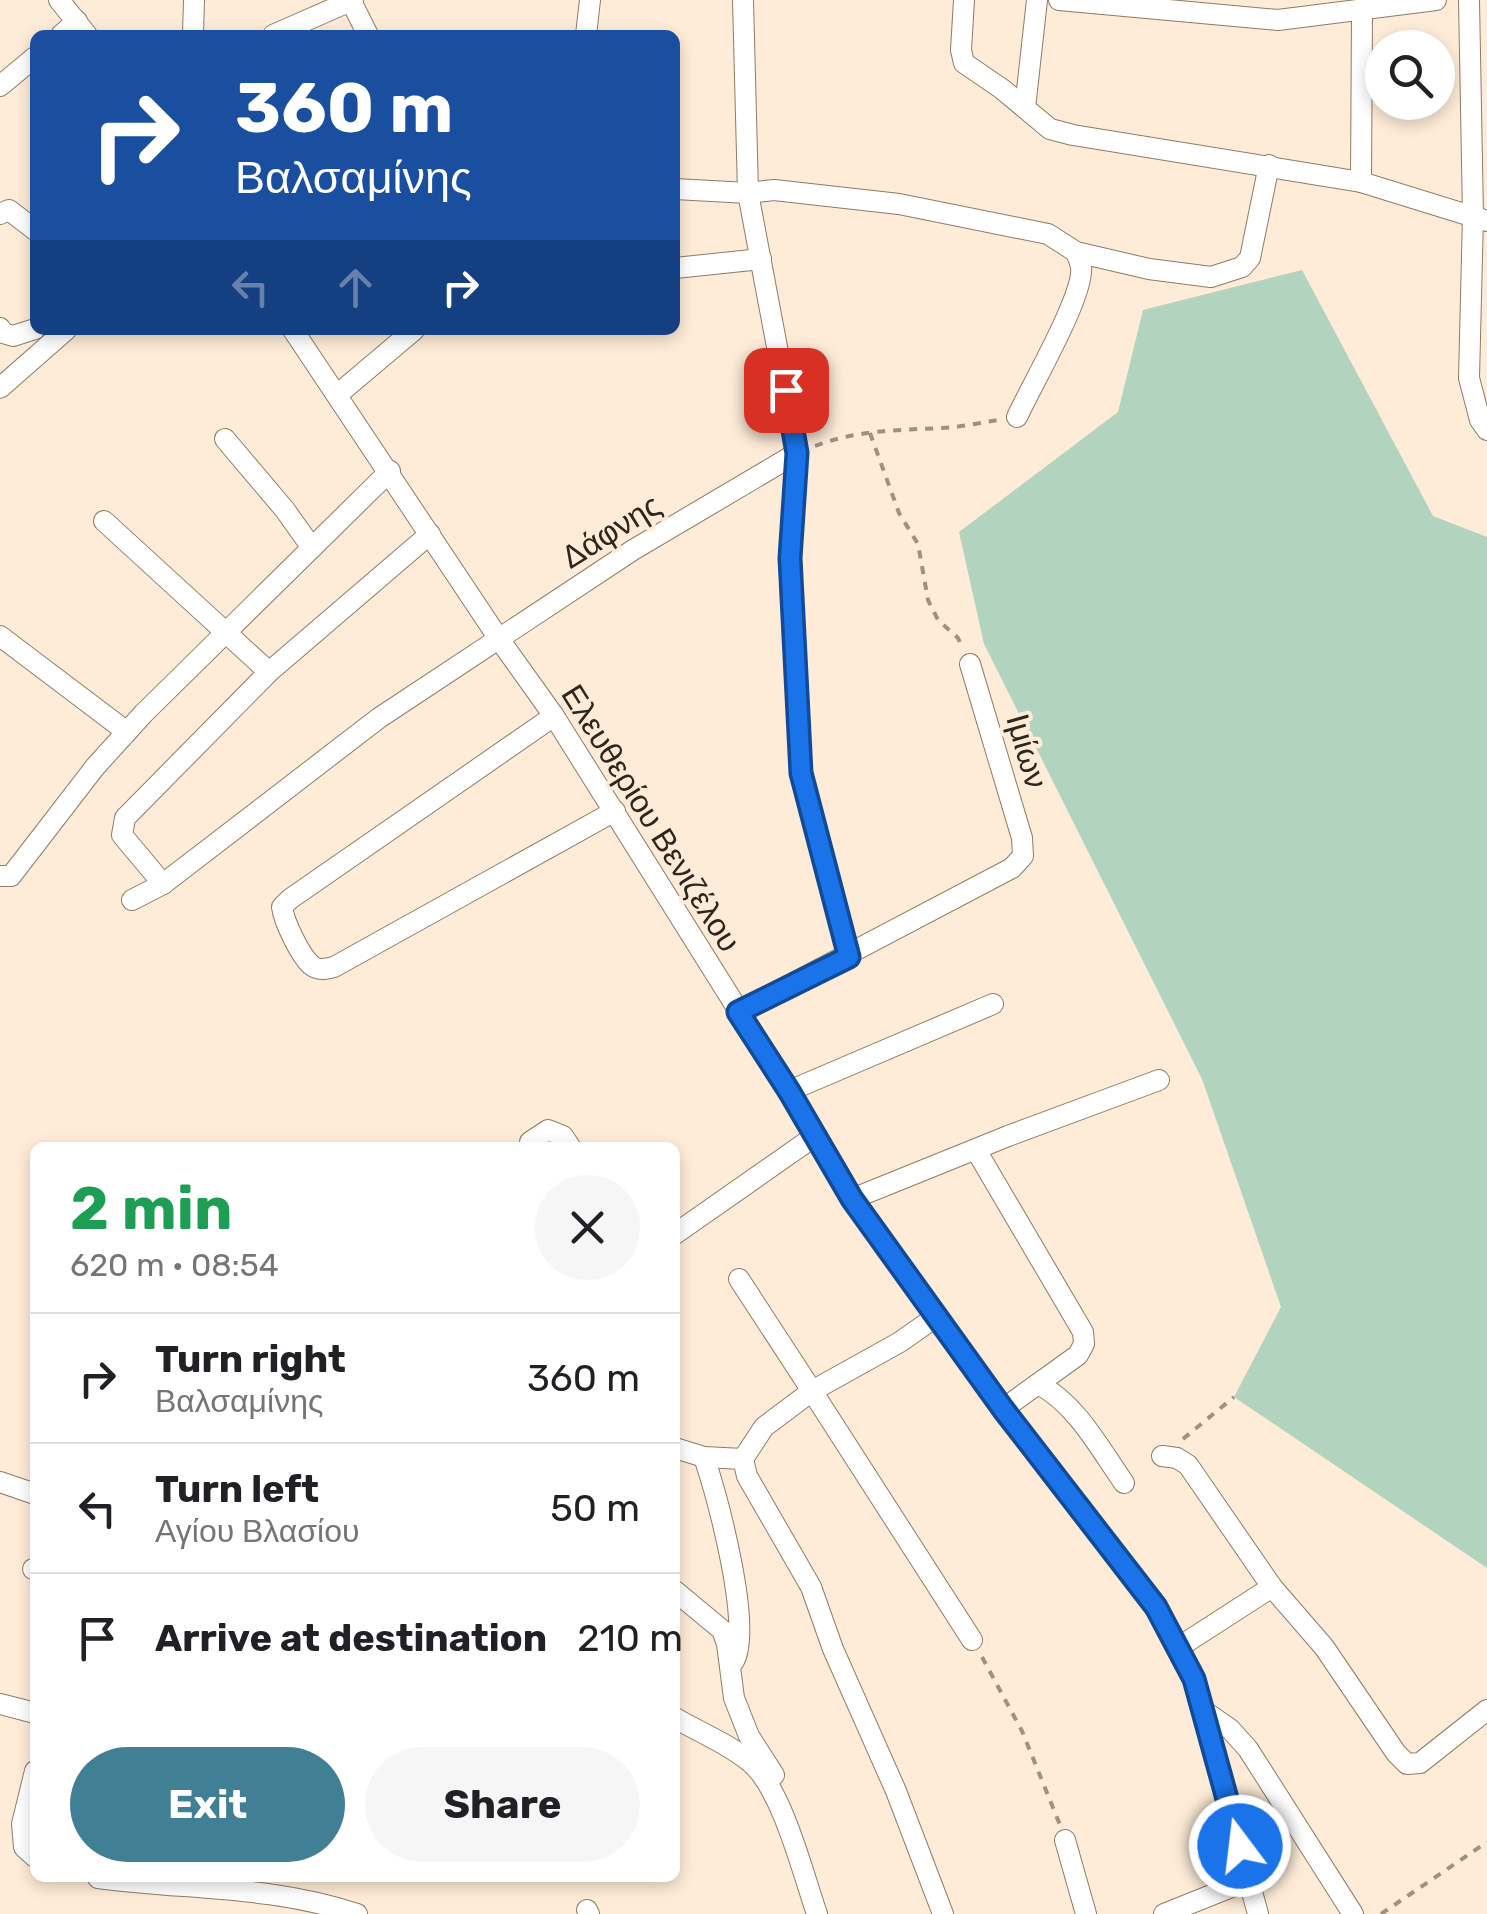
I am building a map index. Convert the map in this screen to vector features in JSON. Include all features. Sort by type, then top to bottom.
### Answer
[{"type":"street","points":[[59,0],[74,30]]},
{"type":"street","points":[[194,0],[194,30]]},
{"type":"street","points":[[284,30],[352,0],[366,30]]},
{"type":"street","points":[[587,30],[590,0]]},
{"type":"street","points":[[738,1012],[849,957],[801,773],[790,558],[797,453],[748,193],[743,0]]},
{"type":"street","points":[[964,0],[964,63],[1050,129],[1073,136],[1360,182],[1480,219]]},
{"type":"street","points":[[1025,108],[1037,0]]},
{"type":"street","points":[[1058,0],[1278,20],[1436,0]]},
{"type":"street","points":[[1469,0],[1480,219],[1469,378],[1480,420],[1487,430]]},
{"type":"street","points":[[1360,182],[1362,10]]},
{"type":"street","points":[[0,86],[30,60]]},
{"type":"street","points":[[680,189],[748,193],[774,190],[1000,222],[1048,234],[1076,252],[1149,270],[1211,277],[1242,268],[1250,258],[1269,165]]},
{"type":"street","points":[[0,214],[9,210],[30,226]]},
{"type":"street","points":[[1017,418],[1080,281],[1082,268],[1076,252]]},
{"type":"street","points":[[680,267],[761,259]]},
{"type":"street","points":[[0,328],[13,336],[30,331]]},
{"type":"street","points":[[0,388],[60,335]]},
{"type":"street","name":"Ελευθερίου Βενιζέλου","points":[[296,335],[615,810],[852,1199],[1003,1409],[1134,1577],[1180,1647],[1204,1711],[1258,1914]]},
{"type":"street","points":[[337,395],[408,335]]},
{"type":"street","points":[[225,438],[312,548]]},
{"type":"street","name":"Δάφνης","points":[[132,900],[163,884],[379,718],[634,550],[797,453]]},
{"type":"street","points":[[0,876],[11,876],[126,732],[390,471]]},
{"type":"street","points":[[104,521],[269,672]]},
{"type":"street","points":[[163,884],[122,836],[124,818],[269,672],[430,534]]},
{"type":"street","points":[[0,636],[126,732]]},
{"type":"street","name":"Ιμίων","points":[[849,957],[1012,868],[1022,856],[1022,838],[970,664]]},
{"type":"street","points":[[554,716],[282,907],[284,921],[310,964],[321,970],[334,967],[615,810]]},
{"type":"street","points":[[789,1091],[994,1004]]},
{"type":"street","points":[[852,1199],[1160,1080]]},
{"type":"street","points":[[530,1142],[548,1130],[564,1136],[568,1142]]},
{"type":"street","points":[[680,1230],[815,1136]]},
{"type":"street","points":[[976,1150],[1083,1332],[1084,1344],[1078,1354],[1003,1409]]},
{"type":"street","points":[[738,1279],[972,1640]]},
{"type":"street","points":[[937,1316],[900,1342],[812,1391],[764,1427],[743,1459],[758,1498],[811,1587],[833,1650],[896,1792],[942,1914]]},
{"type":"street","points":[[900,1342],[954,1342]]},
{"type":"street","points":[[1038,1384],[1050,1390],[1086,1428],[1124,1483]]},
{"type":"street","points":[[680,1450],[704,1457],[743,1459]]},
{"type":"street","points":[[1162,1456],[1177,1458],[1188,1465],[1272,1587],[1324,1647],[1407,1764],[1420,1763],[1487,1710]]},
{"type":"street","points":[[704,1457],[720,1503],[741,1622],[739,1652],[731,1668]]},
{"type":"street","points":[[0,1482],[30,1492]]},
{"type":"street","points":[[1180,1647],[1272,1587]]},
{"type":"street","points":[[680,1595],[722,1630],[734,1698],[749,1736],[780,1789],[779,1806]]},
{"type":"street","points":[[0,1704],[30,1712]]},
{"type":"street","points":[[1204,1711],[1248,1748],[1354,1914]]},
{"type":"street","points":[[680,1721],[752,1764],[779,1806],[817,1914]]},
{"type":"street","points":[[30,1791],[22,1824],[24,1847],[30,1852]]},
{"type":"street","points":[[1065,1840],[1086,1914]]},
{"type":"street","points":[[1164,1914],[1249,1880]]},
{"type":"street","points":[[128,1882],[219,1887],[313,1899],[356,1914]]},
{"type":"path","points":[[797,453],[870,433],[1017,418]]},
{"type":"path","points":[[870,433],[899,513],[918,544],[928,600],[938,620],[958,638],[970,664]]},
{"type":"path","points":[[972,1640],[1022,1731],[1065,1840]]},
{"type":"path","points":[[1381,1914],[1487,1842]]},
{"type":"green space","points":[[1302,270],[1433,516],[1487,537],[1487,1568],[1234,1397],[1281,1307],[1202,1079],[984,644],[959,532],[1118,412],[1143,310]]},
{"type":"route","points":[[786,390],[797,453],[790,558],[801,773],[849,957],[738,1012],[852,1199],[1003,1409],[1156,1607],[1194,1679],[1240,1846]]}]
